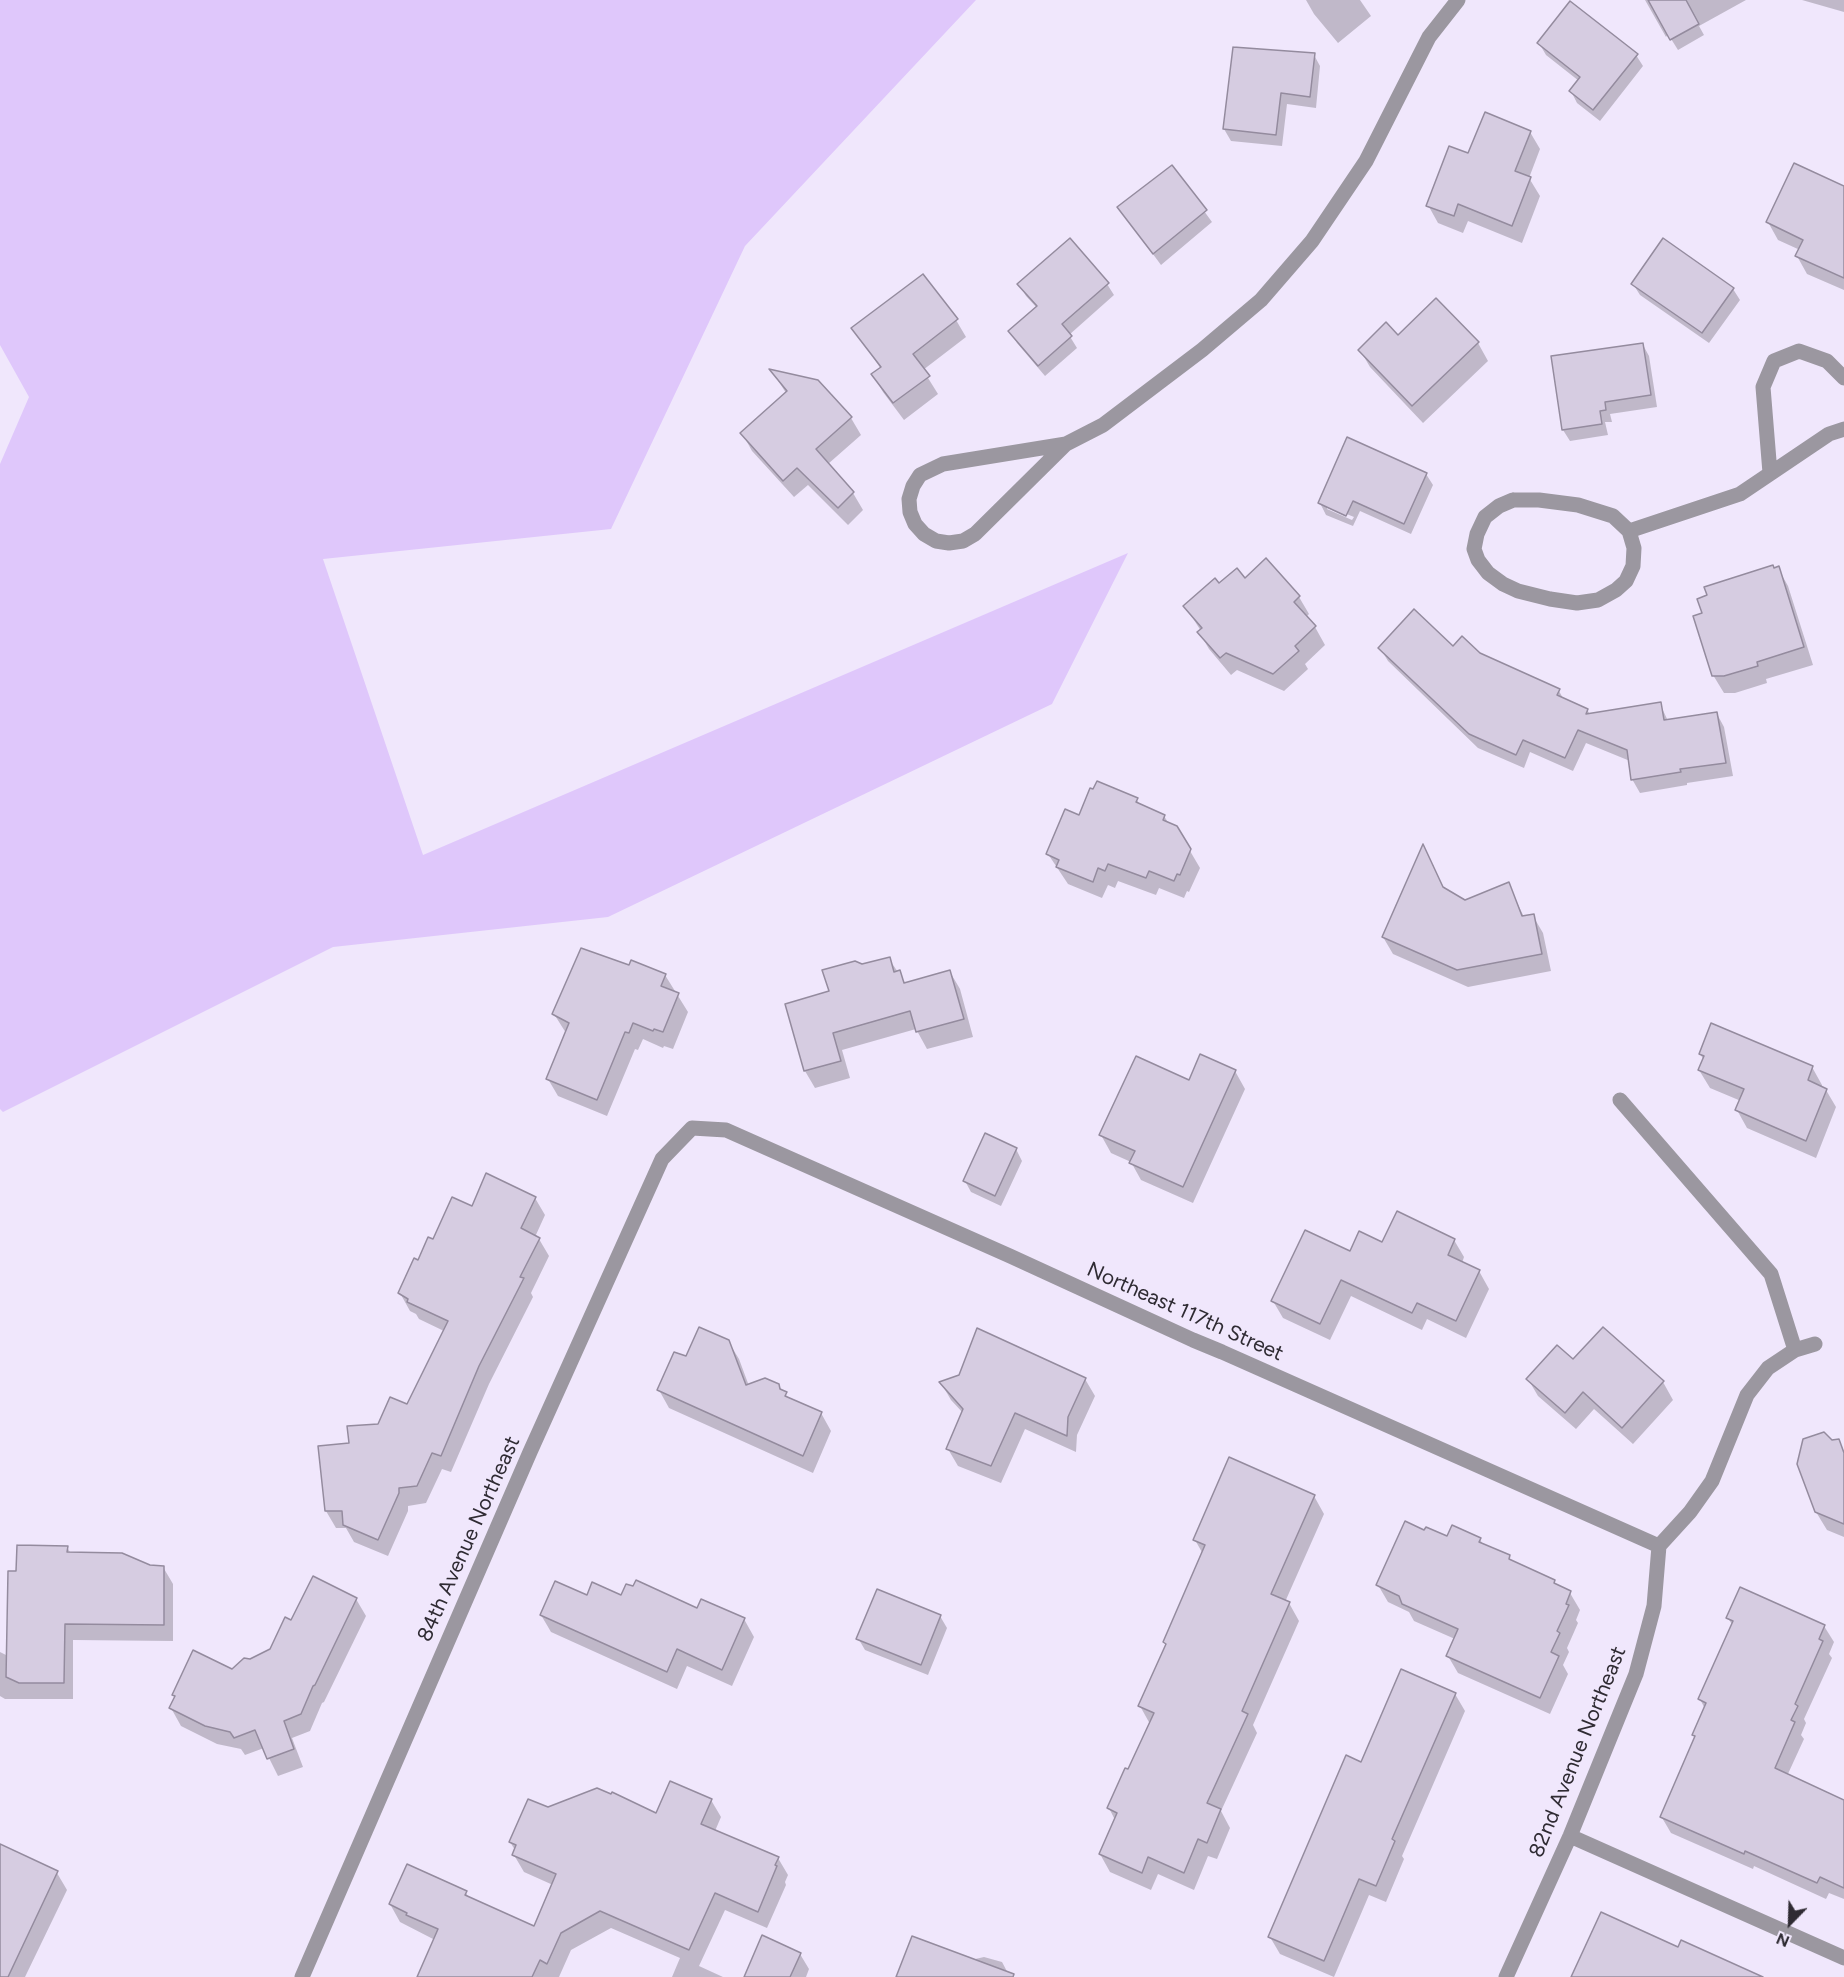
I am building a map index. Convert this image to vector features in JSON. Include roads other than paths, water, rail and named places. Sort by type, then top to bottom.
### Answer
[{"type":"street","points":[[1066,444],[943,464],[920,475],[909,499],[910,512],[915,524],[924,534],[936,541],[950,543],[963,541],[975,534],[1066,444],[1103,425],[1202,350],[1269,292],[1312,241],[1366,161],[1429,37],[1458,0]]},
{"type":"street","points":[[1770,473],[1763,387],[1774,361],[1799,351],[1827,361],[1844,378]]},
{"type":"street","points":[[1629,531],[1740,494],[1829,434],[1844,429]]},
{"type":"street","points":[[1513,500],[1539,500],[1599,510],[1613,516],[1629,531],[1634,548],[1633,566],[1626,581],[1616,590],[1598,600],[1577,603],[1518,591],[1503,584],[1488,573],[1478,560],[1474,549],[1477,534],[1485,517],[1499,506],[1513,500]]},
{"type":"street","points":[[1620,1100],[1772,1274],[1795,1350]]},
{"type":"street","name":"Northeast 117th Street","points":[[692,1128],[726,1130],[1659,1546]]},
{"type":"street","name":"84th Avenue Northeast","points":[[302,1977],[530,1452],[662,1159],[692,1128]]},
{"type":"street","points":[[1659,1546],[1690,1512],[1712,1481],[1747,1395],[1768,1368],[1795,1350],[1815,1344]]},
{"type":"street","name":"82nd Avenue Northeast","points":[[1506,1977],[1570,1836],[1636,1674],[1654,1606],[1659,1546]]},
{"type":"street","points":[[1570,1836],[1844,1958]]}]
